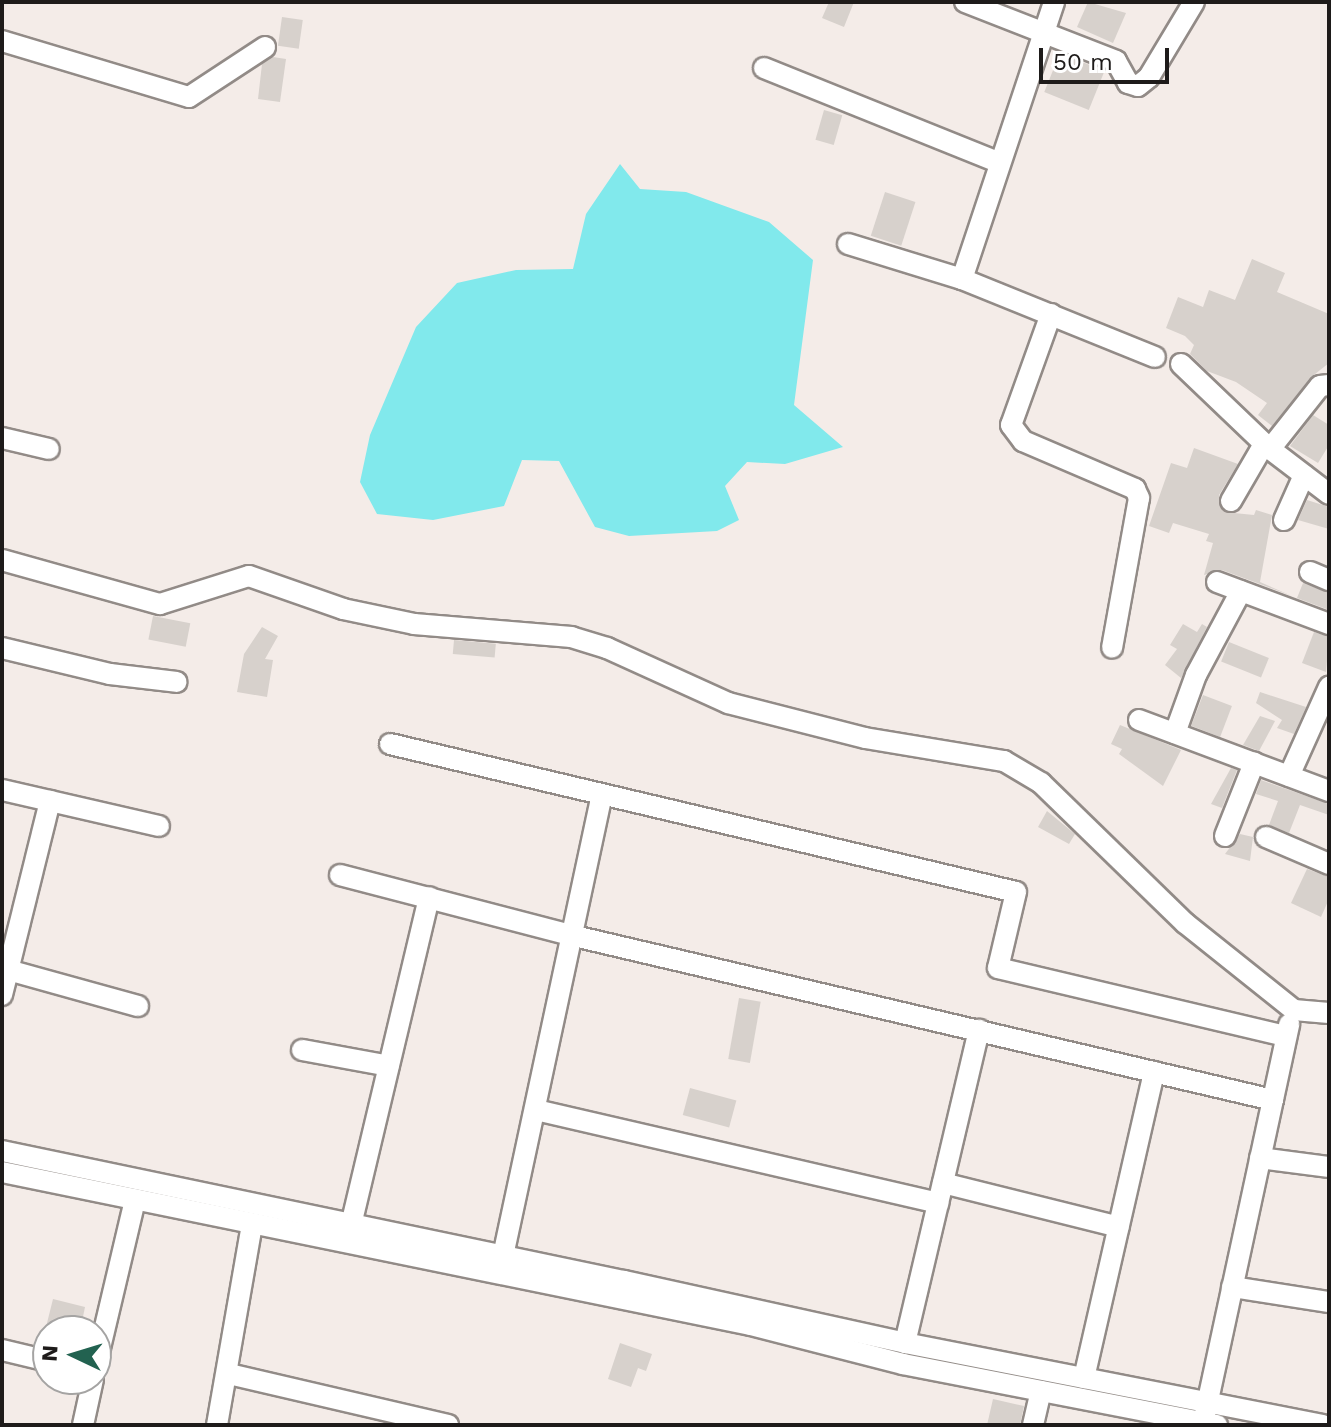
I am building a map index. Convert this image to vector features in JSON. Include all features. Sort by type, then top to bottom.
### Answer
[{"type":"street","points":[[965,2],[1043,36],[1116,61],[1128,83],[1138,86],[1149,77],[1194,2]]},
{"type":"street","points":[[962,279],[1054,2]]},
{"type":"street","points":[[2,41],[189,97],[265,47]]},
{"type":"street","points":[[764,68],[1000,163]]},
{"type":"street","points":[[848,244],[962,279],[1155,357]]},
{"type":"street","points":[[1051,314],[1011,425],[1023,441],[1135,489],[1139,498],[1112,648]]},
{"type":"street","points":[[1181,364],[1267,447],[1329,494]]},
{"type":"street","points":[[1231,501],[1267,447],[1320,386],[1329,385]]},
{"type":"street","points":[[2,438],[49,449]]},
{"type":"street","points":[[1284,520],[1304,475]]},
{"type":"street","points":[[2,560],[160,604],[249,576],[343,609],[414,624],[571,637],[607,648],[728,703],[865,738],[1004,761],[1041,783],[1185,923],[1294,1010],[1329,1013]]},
{"type":"street","points":[[1217,582],[1329,624]]},
{"type":"street","points":[[1175,733],[1196,675],[1241,591]]},
{"type":"street","points":[[2,648],[110,674],[177,682]]},
{"type":"street","points":[[1289,776],[1329,687]]},
{"type":"street","points":[[1139,720],[1329,791]]},
{"type":"street","points":[[390,744],[1016,892],[998,968],[1285,1036]]},
{"type":"street","points":[[1225,836],[1254,763]]},
{"type":"street","points":[[2,790],[159,826]]},
{"type":"street","points":[[503,1256],[602,795]]},
{"type":"street","points":[[2,995],[50,801]]},
{"type":"street","points":[[1266,837],[1329,864]]},
{"type":"street","points":[[340,875],[570,935],[1273,1100]]},
{"type":"street","points":[[351,1225],[429,897]]},
{"type":"street","points":[[8,970],[138,1006]]},
{"type":"street","points":[[2,1151],[624,1281],[903,1364],[1210,1424],[1207,1402],[1285,1036],[1294,1010]]},
{"type":"street","points":[[905,1343],[979,1030]]},
{"type":"street","points":[[302,1050],[389,1066]]},
{"type":"street","points":[[1084,1378],[1154,1072]]},
{"type":"street","points":[[536,1110],[1119,1227]]},
{"type":"street","points":[[1260,1158],[1329,1167]]},
{"type":"street","points":[[2,1172],[620,1302],[752,1318],[905,1343],[1323,1425]]},
{"type":"street","points":[[108,1315],[135,1200]]},
{"type":"street","points":[[217,1425],[229,1374],[252,1225]]},
{"type":"street","points":[[620,1302],[624,1281]]},
{"type":"street","points":[[1232,1287],[1329,1302]]},
{"type":"street","points":[[2,1350],[32,1357]]},
{"type":"street","points":[[229,1374],[448,1425]]},
{"type":"street","points":[[1033,1425],[1041,1391]]},
{"type":"street","points":[[83,1425],[90,1395]]},
{"type":"water","points":[[620,164],[640,189],[686,192],[769,222],[813,260],[794,405],[843,447],[785,464],[747,462],[725,486],[739,520],[717,531],[629,536],[595,527],[559,461],[522,460],[504,506],[433,520],[377,514],[360,482],[370,435],[416,327],[457,283],[516,270],[573,269],[586,214]]},
{"type":"building","points":[[829,2],[854,2],[844,27],[822,18]]},
{"type":"building","points":[[1088,2],[1126,13],[1113,43],[1077,27]]},
{"type":"building","points":[[282,17],[303,20],[299,49],[278,46]]},
{"type":"building","points":[[1060,53],[1105,71],[1089,110],[1044,92]]},
{"type":"building","points":[[273,57],[286,59],[280,102],[258,99],[262,64]]},
{"type":"building","points":[[824,110],[842,115],[834,145],[815,140]]},
{"type":"building","points":[[885,192],[915,202],[901,246],[871,236]]},
{"type":"building","points":[[1252,259],[1285,273],[1277,292],[1329,314],[1329,363],[1310,378],[1272,426],[1258,415],[1267,403],[1236,382],[1207,371],[1190,354],[1194,345],[1185,336],[1166,328],[1178,297],[1203,307],[1209,290],[1235,300]]},
{"type":"building","points":[[1313,415],[1329,425],[1329,445],[1318,463],[1290,446]]},
{"type":"building","points":[[1194,448],[1238,464],[1219,495],[1224,512],[1254,515],[1256,510],[1272,515],[1260,582],[1292,596],[1222,570],[1204,575],[1213,543],[1206,541],[1209,534],[1173,523],[1169,533],[1149,526],[1171,463],[1187,468]]},
{"type":"building","points":[[1307,500],[1329,507],[1329,529],[1298,520]]},
{"type":"building","points":[[1303,583],[1329,593],[1329,610],[1297,598]]},
{"type":"building","points":[[153,616],[190,623],[186,647],[148,640]]},
{"type":"building","points":[[1183,624],[1197,632],[1202,624],[1207,627],[1181,678],[1165,665],[1177,649],[1170,645]]},
{"type":"building","points":[[262,627],[278,636],[265,659],[273,660],[267,697],[237,692],[244,654]]},
{"type":"building","points":[[1314,632],[1329,637],[1326,672],[1302,663]]},
{"type":"building","points":[[454,640],[496,644],[495,658],[453,654]]},
{"type":"building","points":[[1229,642],[1269,658],[1261,678],[1221,661]]},
{"type":"building","points":[[1260,692],[1306,707],[1294,734],[1277,728],[1282,720],[1256,703]]},
{"type":"building","points":[[1203,695],[1232,706],[1220,737],[1191,726]]},
{"type":"building","points":[[1260,716],[1275,721],[1259,751],[1243,745]]},
{"type":"building","points":[[1120,725],[1181,750],[1163,786],[1119,754],[1122,749],[1111,744]]},
{"type":"building","points":[[1231,768],[1237,770],[1222,808],[1211,804]]},
{"type":"building","points":[[1261,780],[1329,804],[1329,815],[1300,805],[1289,833],[1269,825],[1278,801],[1256,794]]},
{"type":"building","points":[[1047,811],[1075,834],[1069,844],[1038,827]]},
{"type":"building","points":[[1240,834],[1253,837],[1250,861],[1225,854]]},
{"type":"building","points":[[1307,869],[1329,877],[1329,899],[1321,917],[1291,903]]},
{"type":"building","points":[[739,998],[761,1002],[750,1063],[728,1059]]},
{"type":"building","points":[[690,1088],[736,1100],[729,1127],[683,1115]]},
{"type":"building","points":[[53,1299],[85,1307],[83,1315],[49,1315]]},
{"type":"building","points":[[620,1343],[652,1354],[646,1371],[638,1368],[631,1387],[608,1379]]},
{"type":"building","points":[[993,1399],[1024,1406],[1020,1425],[987,1425]]}]
